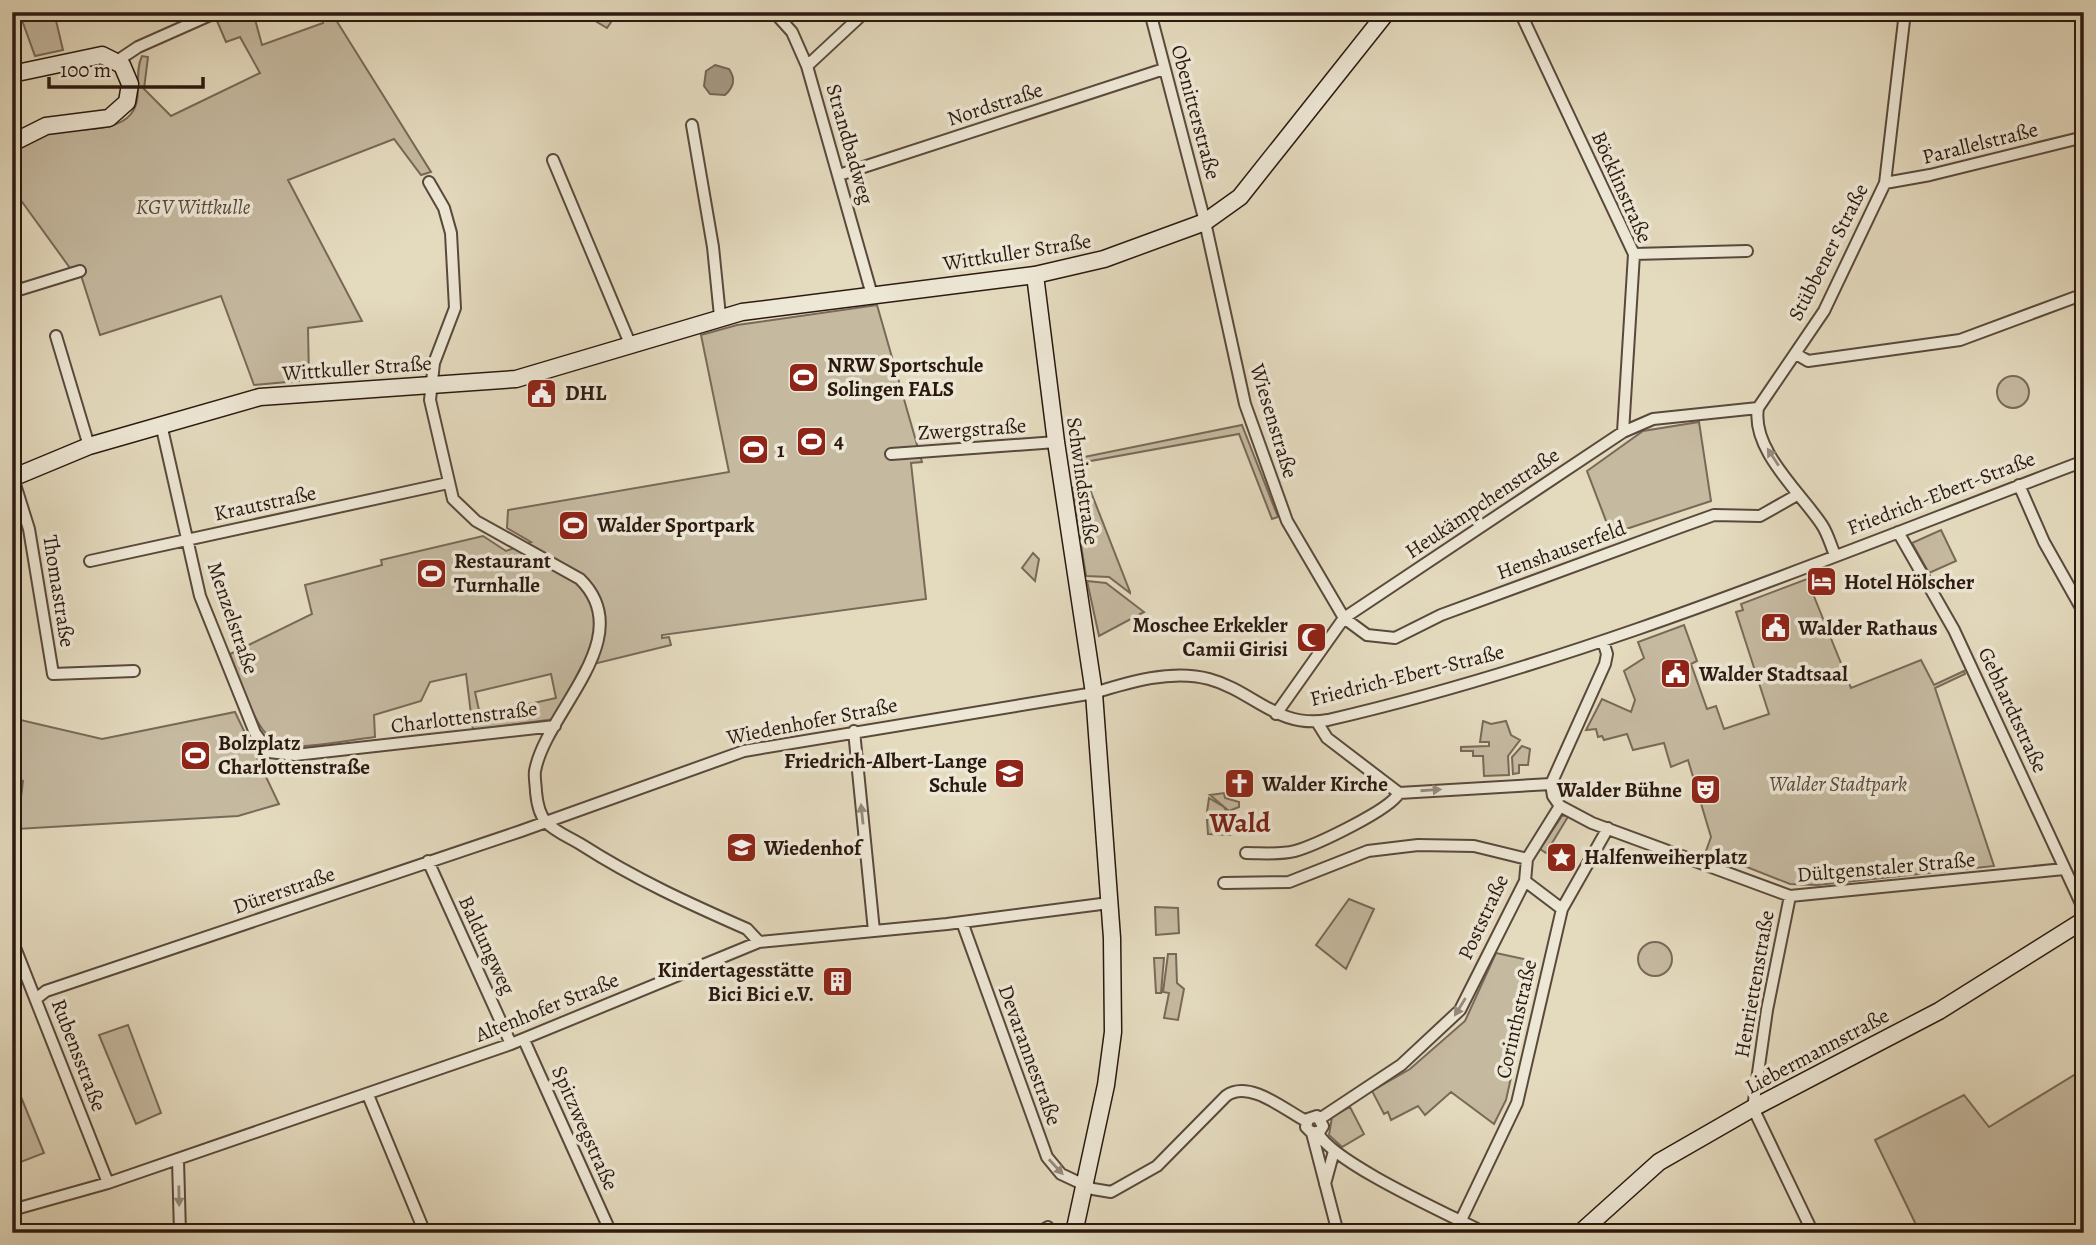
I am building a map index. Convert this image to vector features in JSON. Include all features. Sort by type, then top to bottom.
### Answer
[{"type":"main road","name":"Wittkuller Straße","points":[[13,478],[89,446],[260,397],[537,375],[720,316],[1035,275],[1104,260],[1205,222],[1240,197],[1387,12]]},
{"type":"main road","points":[[12,74],[94,55],[117,61],[126,71],[130,84],[127,102],[109,118],[46,126],[12,143]]},
{"type":"main road","name":"Schwindstraße","points":[[1035,275],[1088,694]]},
{"type":"main road","points":[[1074,1233],[1106,1085],[1113,1032],[1110,902],[1088,694]]},
{"type":"main road","name":"Liebermannstraße","points":[[1580,1233],[1659,1162],[1753,1108],[1939,1011],[2084,920]]},
{"type":"street","points":[[117,61],[138,47],[217,12]]},
{"type":"street","name":"Strandbadweg","points":[[774,12],[792,32],[807,66],[872,295]]},
{"type":"street","points":[[807,66],[865,12]]},
{"type":"street","name":"Obenitterstraße","points":[[1150,12],[1205,222]]},
{"type":"street","name":"Böcklinstraße","points":[[1520,12],[1634,254],[1623,432]]},
{"type":"street","name":"Stübbener Straße","points":[[1758,408],[1824,312],[1885,183],[1905,12]]},
{"type":"street","name":"Nordstraße","points":[[839,175],[1164,69]]},
{"type":"street","points":[[692,125],[713,247],[720,316]]},
{"type":"street","name":"Parallelstraße","points":[[1885,183],[1940,173],[2084,137]]},
{"type":"street","points":[[553,159],[631,346]]},
{"type":"street","points":[[429,182],[444,208],[450,227],[454,315],[434,363],[430,409],[453,499],[463,512],[564,567],[592,593],[599,627],[595,651],[555,726],[535,772],[537,802],[546,822],[628,875],[747,929],[759,942]]},
{"type":"street","name":"Wiesenstraße","points":[[1205,222],[1242,393],[1258,442],[1287,521],[1344,618]]},
{"type":"street","points":[[1634,254],[1747,251]]},
{"type":"street","points":[[12,292],[80,271]]},
{"type":"street","points":[[1796,354],[1808,360],[1961,340],[2084,294]]},
{"type":"street","points":[[56,336],[89,446]]},
{"type":"street","points":[[1758,408],[1757,427],[1760,438],[1797,495],[1822,526],[1835,555]]},
{"type":"street","name":"Heukämpchenstraße","points":[[1276,714],[1344,618],[1623,432],[1653,419],[1758,408]]},
{"type":"street","name":"Menzelstraße","points":[[161,424],[200,596],[255,733],[269,752],[295,755]]},
{"type":"street","name":"Zwergstraße","points":[[891,454],[1056,442]]},
{"type":"street","name":"Friedrich-Ebert-Straße","points":[[1088,694],[1124,684],[1188,675],[1222,682],[1276,714],[1296,721],[1317,722],[1490,677],[1602,641],[2084,461]]},
{"type":"street","name":"Thomastraße","points":[[13,478],[29,529],[53,674],[134,671]]},
{"type":"street","name":"Krautstraße","points":[[90,561],[448,482]]},
{"type":"street","points":[[2019,485],[2044,542],[2084,613]]},
{"type":"street","name":"Henshauserfeld","points":[[1344,618],[1367,635],[1395,638],[1441,615],[1675,528],[1714,515],[1760,516],[1797,495]]},
{"type":"street","name":"Gebhardtstraße","points":[[1898,532],[1954,630],[2084,910]]},
{"type":"street","points":[[1560,806],[1553,796],[1552,784],[1605,664],[1607,654],[1602,641]]},
{"type":"street","name":"Wiedenhofer Straße","points":[[546,822],[728,755],[854,731],[1088,694]]},
{"type":"street","points":[[1317,722],[1335,745],[1399,793],[1552,784]]},
{"type":"street","name":"Charlottenstraße","points":[[295,755],[555,726]]},
{"type":"street","points":[[854,731],[874,931]]},
{"type":"street","points":[[1246,853],[1296,850],[1368,817],[1391,804],[1399,793]]},
{"type":"street","name":"Dültgenstaler Straße","points":[[1560,806],[1608,828],[1790,896],[2064,869]]},
{"type":"street","name":"Poststraße","points":[[1321,1118],[1401,1065],[1460,1010],[1525,881],[1527,859],[1560,806]]},
{"type":"street","name":"Dürerstraße","points":[[37,998],[46,991],[546,822]]},
{"type":"street","name":"Corinthstraße","points":[[1461,1220],[1517,1102],[1562,909],[1608,828]]},
{"type":"street","points":[[1224,883],[1289,881],[1368,851],[1418,845],[1474,846],[1527,859]]},
{"type":"street","name":"Baldungweg","points":[[428,861],[511,1044]]},
{"type":"street","points":[[1525,881],[1562,909]]},
{"type":"street","name":"Henriettenstraße","points":[[1753,1108],[1767,1010],[1790,896]]},
{"type":"street","name":"Altenhofer Straße","points":[[12,1210],[178,1160],[524,1040],[671,976],[759,942],[962,922],[1110,902]]},
{"type":"street","name":"Devarannestraße","points":[[962,922],[1047,1157],[1061,1174],[1083,1185]]},
{"type":"street","name":"Rubensstraße","points":[[12,940],[108,1183]]},
{"type":"street","name":"Spitzwegstraße","points":[[524,1040],[611,1233]]},
{"type":"street","points":[[1083,1185],[1111,1192],[1138,1179],[1168,1157],[1226,1096],[1238,1090],[1255,1093],[1306,1121]]},
{"type":"street","points":[[368,1095],[425,1233]]},
{"type":"street","points":[[1753,1108],[1813,1233]]},
{"type":"street","points":[[1306,1121],[1312,1116],[1321,1118],[1323,1126],[1315,1133]]},
{"type":"street","points":[[1306,1121],[1307,1129],[1334,1151],[1390,1185],[1485,1233]]},
{"type":"street","points":[[1315,1133],[1324,1187],[1338,1233]]},
{"type":"street","points":[[1324,1187],[1334,1151]]},
{"type":"street","points":[[178,1160],[180,1233]]},
{"type":"green space","points":[[19,12],[54,12],[63,50],[35,56]]},
{"type":"green space","name":"KGV Wittkulle","points":[[243,12],[253,12],[262,45],[323,23],[322,12],[353,12],[336,20],[431,172],[421,175],[394,139],[288,180],[362,321],[308,328],[309,380],[254,385],[221,296],[100,335],[78,266],[70,268],[12,188],[12,151],[47,134],[115,125],[131,114],[137,101],[138,70],[142,56],[148,57],[144,89],[171,116],[260,73],[240,37],[226,42],[217,21]]},
{"type":"green space","points":[[580,12],[618,12],[607,28]]},
{"type":"green space","name":"Walder Sportpark","points":[[877,305],[922,462],[911,463],[926,599],[662,635],[662,638],[669,637],[671,645],[581,667],[555,719],[473,730],[466,674],[430,682],[421,701],[374,715],[375,737],[311,746],[291,746],[276,742],[264,732],[254,715],[230,654],[312,614],[305,585],[382,565],[381,560],[483,536],[506,551],[531,542],[507,528],[508,510],[729,472],[701,335],[737,325]],"holes":[[[551,674],[556,698],[480,715],[475,692]]]},
{"type":"green space","points":[[2013,376],[2024,381],[2029,392],[2024,403],[2013,408],[2002,403],[1997,392],[2002,381]]},
{"type":"green space","points":[[1699,422],[1711,501],[1611,534],[1587,471],[1643,431]]},
{"type":"green space","points":[[1242,425],[1278,517],[1272,519],[1239,434],[1085,462],[1084,457]]},
{"type":"green space","points":[[1089,487],[1130,593],[1109,577],[1086,576],[1072,488]]},
{"type":"green space","points":[[1941,530],[1956,561],[1929,573],[1912,543]]},
{"type":"green space","points":[[1033,553],[1039,559],[1035,581],[1022,568]]},
{"type":"green space","name":"Walder Stadtpark","points":[[1807,579],[1851,688],[1921,660],[1934,685],[1964,671],[1965,674],[1935,688],[1994,866],[1817,885],[1790,884],[1706,851],[1711,837],[1688,760],[1671,767],[1664,743],[1633,750],[1627,734],[1604,740],[1602,736],[1598,737],[1596,729],[1586,730],[1602,699],[1631,712],[1635,700],[1624,671],[1644,658],[1638,642],[1684,625],[1697,661],[1691,664],[1707,709],[1716,706],[1724,729],[1769,714],[1736,612],[1743,610],[1741,604]]},
{"type":"green space","points":[[1087,581],[1106,583],[1144,612],[1099,636]]},
{"type":"green space","points":[[235,712],[279,804],[238,816],[17,829],[23,781],[12,774],[12,718],[102,739]]},
{"type":"green space","points":[[1483,721],[1491,724],[1506,721],[1511,735],[1520,740],[1508,756],[1509,775],[1484,776],[1483,756],[1473,756],[1473,751],[1461,751],[1461,747],[1489,746],[1489,742],[1480,742]]},
{"type":"green space","points":[[1522,746],[1530,749],[1528,765],[1519,765],[1519,773],[1513,774],[1512,757]]},
{"type":"green space","points":[[1224,793],[1225,798],[1239,802],[1239,807],[1229,811],[1210,795]]},
{"type":"green space","points":[[1209,798],[1224,807],[1228,814],[1207,812]]},
{"type":"green space","points":[[1569,815],[1546,853],[1540,849],[1562,816]]},
{"type":"green space","points":[[1227,819],[1230,835],[1208,834],[1207,820]]},
{"type":"green space","points":[[1349,899],[1374,909],[1346,969],[1316,945]]},
{"type":"green space","points":[[1155,907],[1178,908],[1179,933],[1156,935]]},
{"type":"green space","points":[[1655,942],[1667,947],[1672,959],[1667,971],[1655,976],[1643,971],[1638,959],[1643,947]]},
{"type":"green space","points":[[1496,953],[1537,962],[1506,1100],[1494,1124],[1451,1092],[1425,1115],[1418,1106],[1391,1120],[1388,1112],[1384,1114],[1372,1091],[1410,1069],[1465,1021]]},
{"type":"green space","points":[[1168,954],[1176,954],[1177,983],[1184,989],[1178,1020],[1164,1018],[1169,993],[1163,992]]},
{"type":"green space","points":[[1154,958],[1164,958],[1161,993],[1156,993]]},
{"type":"green space","points":[[128,1025],[161,1113],[136,1124],[99,1035]]},
{"type":"green space","points":[[2084,1069],[2084,1233],[1920,1233],[1875,1140],[1964,1095],[1989,1127]]},
{"type":"green space","points":[[12,1075],[44,1153],[13,1165],[12,1162]]},
{"type":"green space","points":[[1350,1107],[1364,1134],[1342,1147],[1329,1135],[1332,1117]]},
{"type":"shaded area","points":[[715,65],[729,69],[733,76],[732,86],[725,95],[710,94],[704,86],[706,71]]},
{"type":"place","name":"NRW Sportschule Solingen FALS","points":[[804,377]]},
{"type":"place","name":"DHL","points":[[542,393]]},
{"type":"place","name":"4","points":[[811,441]]},
{"type":"place","name":"1","points":[[754,450]]},
{"type":"place","name":"Walder Sportpark","points":[[574,525]]},
{"type":"place","name":"Restaurant Turnhalle","points":[[431,573]]},
{"type":"place","name":"Hotel Hölscher","points":[[1821,582]]},
{"type":"place","name":"Walder Rathaus","points":[[1775,628]]},
{"type":"place","name":"Moschee Erkekler Camii Girisi","points":[[1311,637]]},
{"type":"place","name":"Walder Stadtsaal","points":[[1676,674]]},
{"type":"place","name":"Bolzplatz Charlottenstraße","points":[[195,755]]},
{"type":"place","name":"Friedrich-Albert-Lange Schule","points":[[1010,773]]},
{"type":"place","name":"Walder Kirche","points":[[1239,784]]},
{"type":"place","name":"Walder Bühne","points":[[1705,790]]},
{"type":"place","name":"Wiedenhof","points":[[741,848]]},
{"type":"place","name":"Halfenweiherplatz","points":[[1561,857]]},
{"type":"place","name":"Kindertagesstätte Bici Bici e.V.","points":[[837,982]]},
{"type":"district","name":"Wald","points":[[1240,823]]}]
